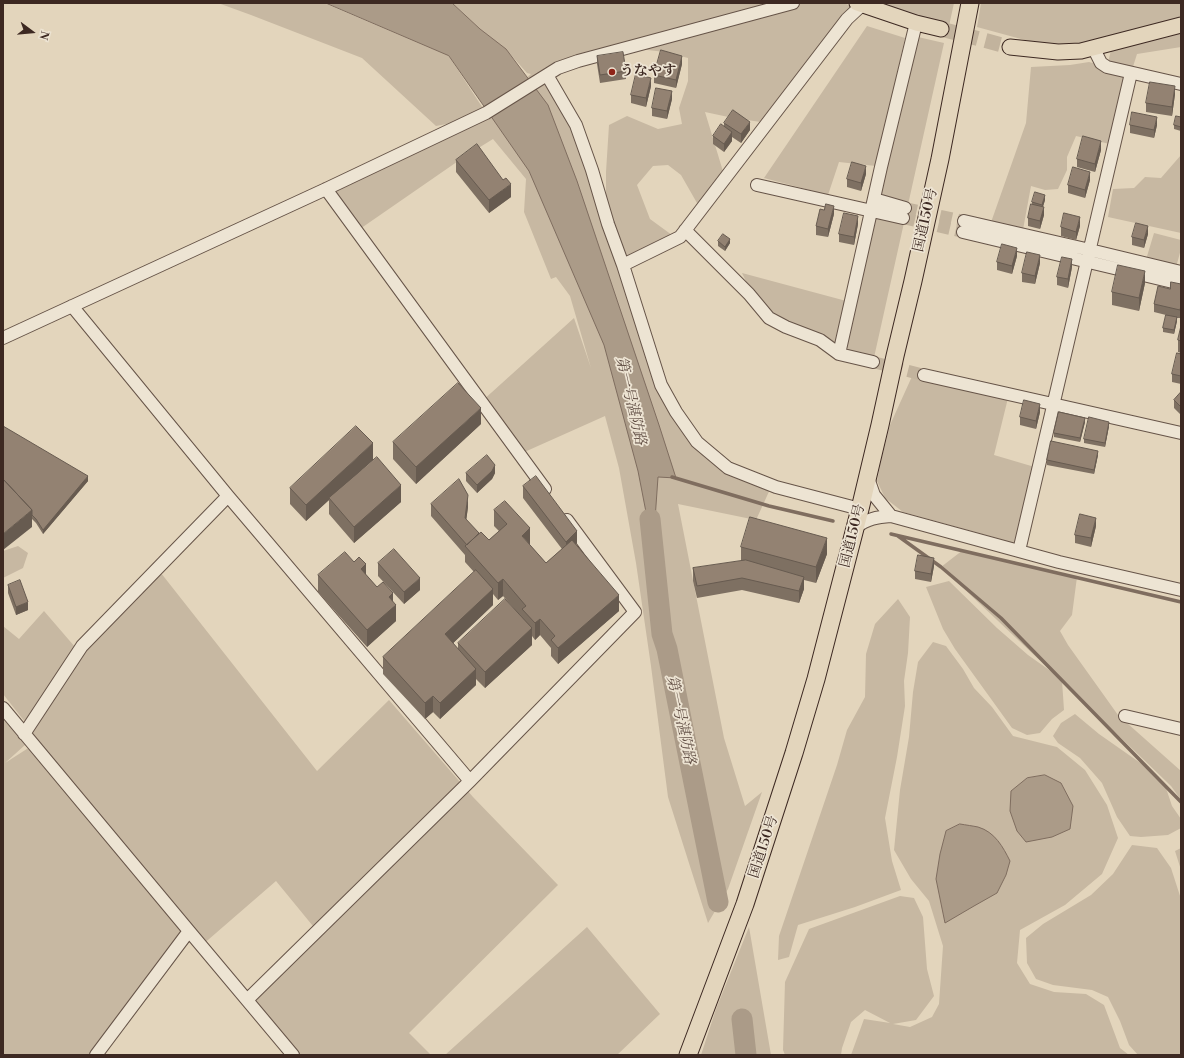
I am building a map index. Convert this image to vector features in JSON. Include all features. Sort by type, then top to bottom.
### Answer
[{"type":"highway","name":"国道150号","points":[[688,1055],[745,904],[771,828],[816,679],[868,478],[940,159],[970,3]]},
{"type":"main road","points":[[859,4],[916,23],[941,29]]},
{"type":"main road","points":[[1010,47],[1058,52],[1081,52],[1181,25]]},
{"type":"street","points":[[3,338],[326,189],[486,113],[558,68],[578,61],[793,3]]},
{"type":"street","points":[[623,265],[680,237],[859,4]]},
{"type":"street","points":[[839,354],[916,23]]},
{"type":"street","points":[[1094,49],[1101,63],[1107,67],[1181,84]]},
{"type":"street","points":[[1019,551],[1131,73]]},
{"type":"street","points":[[547,75],[576,125],[592,170],[608,224],[623,265],[661,385],[676,412],[697,442],[728,468],[776,487],[860,509]]},
{"type":"street","points":[[757,186],[872,211],[904,213],[874,199]]},
{"type":"street","points":[[326,189],[552,498]]},
{"type":"street","points":[[963,226],[1088,256],[1181,284]]},
{"type":"street","points":[[685,230],[749,294],[769,318],[786,327],[820,340],[839,354],[873,362]]},
{"type":"street","points":[[1088,256],[1181,272]]},
{"type":"street","points":[[72,306],[228,496],[470,781]]},
{"type":"street","points":[[924,374],[1181,433]]},
{"type":"street","points":[[868,478],[874,495],[891,516]]},
{"type":"street","points":[[24,734],[82,646],[228,496]]},
{"type":"street","points":[[247,1000],[470,781],[635,612],[561,511]]},
{"type":"street","points":[[856,527],[865,521],[877,517],[891,516],[1059,562],[1181,590]]},
{"type":"street","points":[[3,708],[188,932],[293,1055]]},
{"type":"street","points":[[1125,716],[1181,730]]},
{"type":"street","points":[[96,1055],[188,932]]},
{"type":"shaded area","points":[[218,3],[324,3],[449,56],[486,113],[531,74],[527,73],[510,54],[452,3],[772,3],[578,61],[547,75],[536,74],[544,76],[576,129],[606,216],[606,172],[609,125],[627,116],[658,129],[682,124],[679,108],[688,81],[688,58],[665,52],[630,48],[793,3],[844,3],[858,9],[768,123],[705,112],[725,178],[701,210],[681,175],[668,165],[653,166],[637,185],[650,219],[676,238],[628,262],[614,242],[609,228],[628,295],[673,412],[704,447],[772,485],[756,520],[678,504],[724,738],[745,806],[762,792],[728,889],[708,923],[668,797],[636,563],[619,468],[605,416],[520,454],[481,402],[574,318],[591,368],[570,296],[556,277],[551,279],[524,212],[526,179],[493,139],[464,157],[357,231],[326,189],[473,119],[436,126],[362,58]]},
{"type":"shaded area","points":[[876,3],[954,3],[949,26]]},
{"type":"shaded area","points":[[981,3],[1181,3],[1181,18],[1092,43],[1043,45],[977,27]]},
{"type":"shaded area","points":[[867,26],[905,38],[876,166],[839,162],[828,195],[764,178]]},
{"type":"shaded area","points":[[1181,31],[1181,47],[1137,54],[1114,145],[1076,136],[1067,157],[1067,170],[1058,189],[1045,190],[1031,186],[1022,235],[989,228],[1026,123],[1031,67],[1070,65],[1089,62],[1107,67],[1111,50]]},
{"type":"shaded area","points":[[918,37],[944,43],[873,362],[769,318],[756,302],[742,273],[850,302]]},
{"type":"shaded area","points":[[1181,155],[1181,233],[1108,217],[1113,189],[1134,188],[1145,177],[1161,178]]},
{"type":"shaded area","points":[[1154,233],[1181,240],[1181,249],[1175,271],[1145,263]]},
{"type":"shaded area","points":[[914,372],[936,382],[1009,394],[994,455],[1038,468],[1020,547],[1000,539],[903,512],[885,498],[877,481],[880,465],[890,425]]},
{"type":"shaded area","points":[[18,546],[28,553],[23,568],[3,578],[3,551]]},
{"type":"shaded area","points":[[963,550],[1077,577],[1072,615],[1060,631],[1068,645],[1118,715],[1181,771],[1181,800],[1171,786],[1062,681],[1064,710],[1052,719],[1040,733],[1027,735],[1012,728],[955,649],[943,629],[926,587],[949,581],[997,628],[1028,655],[1052,672],[941,567]]},
{"type":"shaded area","points":[[157,568],[317,771],[389,700],[473,797],[558,885],[409,1033],[431,1055],[293,1055],[247,1000],[317,931],[276,881],[201,946],[189,932],[91,1055],[3,1055],[3,713],[25,745],[5,763],[33,745],[24,734],[82,646]]},
{"type":"shaded area","points":[[898,599],[910,617],[908,653],[904,681],[905,706],[885,818],[892,861],[901,890],[855,907],[798,925],[789,957],[778,960],[779,936],[837,765],[847,730],[865,697],[866,654],[875,624]]},
{"type":"shaded area","points":[[44,611],[75,647],[25,722],[3,694],[3,626],[19,639]]},
{"type":"shaded area","points":[[933,642],[946,646],[963,669],[974,688],[992,707],[1013,736],[1057,747],[1085,770],[1107,805],[1118,838],[1102,874],[1065,905],[1020,930],[1017,963],[1030,984],[1054,992],[1086,994],[1104,1005],[1120,1048],[1129,1055],[851,1055],[864,1019],[890,1023],[865,1010],[851,1022],[841,1055],[785,1055],[783,1050],[785,982],[809,929],[900,896],[914,898],[923,917],[927,969],[934,996],[916,1020],[893,1024],[910,1027],[932,1017],[939,1004],[943,946],[929,901],[911,879],[894,850],[900,790],[909,737],[913,692],[918,662]]},
{"type":"shaded area","points":[[1075,714],[1099,734],[1149,769],[1165,785],[1172,806],[1181,819],[1181,828],[1168,835],[1141,837],[1130,836],[1117,817],[1102,783],[1080,758],[1058,743],[1053,736],[1061,723]]},
{"type":"shaded area","points":[[1132,845],[1157,848],[1171,868],[1181,899],[1181,1055],[1138,1055],[1129,1045],[1120,1021],[1108,997],[1092,990],[1053,985],[1036,979],[1027,963],[1026,938],[1043,924],[1091,895],[1113,874]]},
{"type":"shaded area","points":[[1181,848],[1181,870],[1175,851]]},
{"type":"shaded area","points":[[587,927],[660,1014],[617,1055],[445,1055]]},
{"type":"shaded area","points":[[749,927],[771,1055],[701,1055],[716,1009]]},
{"type":"water","points":[[326,3],[452,3],[480,29],[506,49],[548,105],[577,181],[676,478],[658,477],[653,548],[638,471],[604,345],[529,171],[449,56]]},
{"type":"water","points":[[1045,775],[1061,783],[1073,806],[1070,829],[1052,837],[1026,842],[1017,831],[1010,811],[1011,791],[1027,778]]},
{"type":"water","points":[[960,824],[978,827],[989,832],[1001,845],[1010,861],[1006,875],[997,893],[945,923],[936,879],[946,831]]},
{"type":"building","points":[[661,50],[682,56],[676,80],[654,75]]},
{"type":"building","points":[[623,52],[626,71],[600,75],[597,56]]},
{"type":"building","points":[[636,74],[651,78],[646,98],[631,95]]},
{"type":"building","points":[[1150,82],[1175,86],[1172,107],[1146,103]]},
{"type":"building","points":[[656,88],[672,91],[667,111],[652,108]]},
{"type":"building","points":[[733,110],[750,122],[741,134],[724,123]]},
{"type":"building","points":[[1132,112],[1157,117],[1154,130],[1130,125]]},
{"type":"building","points":[[1176,116],[1181,117],[1181,127],[1174,125]]},
{"type":"building","points":[[721,124],[732,132],[724,144],[713,136]]},
{"type":"building","points":[[1083,136],[1101,141],[1095,164],[1077,159]]},
{"type":"building","points":[[477,144],[503,180],[506,178],[511,184],[489,200],[456,160]]},
{"type":"building","points":[[852,162],[866,166],[861,183],[847,179]]},
{"type":"building","points":[[1073,167],[1090,172],[1085,190],[1068,185]]},
{"type":"building","points":[[1035,192],[1045,195],[1042,205],[1032,202]]},
{"type":"building","points":[[826,204],[834,206],[828,229],[816,226],[820,209],[824,210]]},
{"type":"building","points":[[1031,204],[1044,207],[1040,221],[1028,218]]},
{"type":"building","points":[[844,213],[858,216],[854,237],[839,234]]},
{"type":"building","points":[[1064,213],[1080,217],[1076,232],[1061,227]]},
{"type":"building","points":[[1136,223],[1148,226],[1144,240],[1132,237]]},
{"type":"building","points":[[723,234],[730,239],[725,247],[718,241]]},
{"type":"building","points":[[1002,244],[1017,248],[1012,266],[997,262]]},
{"type":"building","points":[[1027,252],[1040,255],[1035,276],[1022,273]]},
{"type":"building","points":[[1062,257],[1072,259],[1068,279],[1057,277]]},
{"type":"building","points":[[1118,265],[1145,271],[1139,298],[1112,292]]},
{"type":"building","points":[[1171,282],[1181,284],[1180,310],[1154,304],[1158,286],[1170,289]]},
{"type":"building","points":[[1166,315],[1177,317],[1174,330],[1163,328]]},
{"type":"building","points":[[1181,326],[1181,341],[1178,340]]},
{"type":"building","points":[[1177,353],[1181,354],[1181,376],[1172,374]]},
{"type":"building","points":[[458,383],[481,408],[416,467],[393,442]]},
{"type":"building","points":[[1181,392],[1181,405],[1180,406],[1174,400]]},
{"type":"building","points":[[1024,400],[1040,404],[1036,421],[1020,417]]},
{"type":"building","points":[[1059,412],[1085,418],[1080,438],[1054,433]]},
{"type":"building","points":[[1089,417],[1109,422],[1105,443],[1084,439]]},
{"type":"building","points":[[3,426],[88,476],[43,530],[32,515],[32,510],[3,479]]},
{"type":"building","points":[[356,426],[373,443],[306,505],[290,488]]},
{"type":"building","points":[[1051,441],[1098,451],[1094,470],[1047,460]]},
{"type":"building","points":[[487,455],[495,465],[492,471],[477,485],[466,473]]},
{"type":"building","points":[[377,457],[401,485],[354,527],[329,498]]},
{"type":"building","points":[[536,476],[577,531],[566,542],[523,486]]},
{"type":"building","points":[[3,479],[32,510],[3,534]]},
{"type":"building","points":[[459,479],[468,495],[465,518],[479,533],[467,545],[431,504]]},
{"type":"building","points":[[505,501],[530,528],[522,536],[546,563],[572,540],[619,595],[558,648],[551,640],[555,636],[540,619],[535,623],[522,609],[526,606],[503,579],[498,583],[465,546],[481,532],[489,540],[507,524],[494,510]]},
{"type":"building","points":[[1080,514],[1096,518],[1091,538],[1075,535]]},
{"type":"building","points":[[750,517],[827,538],[816,567],[741,547]]},
{"type":"building","points":[[394,549],[420,578],[404,592],[378,563]]},
{"type":"building","points":[[345,552],[354,562],[359,557],[366,564],[361,569],[377,587],[383,582],[393,593],[389,597],[396,605],[367,630],[318,575]]},
{"type":"building","points":[[918,555],[934,558],[931,574],[915,571]]},
{"type":"building","points":[[746,560],[804,577],[799,591],[742,578],[697,586],[693,568]]},
{"type":"building","points":[[476,570],[493,589],[445,634],[476,669],[440,703],[433,696],[425,703],[383,657]]},
{"type":"building","points":[[20,580],[28,602],[16,607],[8,585]]},
{"type":"building","points":[[505,599],[532,628],[485,672],[458,643]]},
{"type":"waterway","points":[[672,477],[769,506],[833,521]]},
{"type":"waterway","name":"第一号湛防路","points":[[650,519],[662,634],[667,649],[718,902]]},
{"type":"waterway","points":[[891,534],[1181,602]]},
{"type":"waterway","points":[[898,536],[941,567],[1001,618],[1181,802]]},
{"type":"waterway","name":"第一号湛防路","points":[[742,1019],[746,1055]]},
{"type":"tunnel","points":[[941,29],[1010,47]]},
{"type":"tunnel","points":[[905,208],[964,221]]},
{"type":"tunnel","points":[[903,218],[963,232]]},
{"type":"tunnel","points":[[873,362],[924,375]]},
{"type":"place","name":"うなやす","points":[[612,72]]}]
